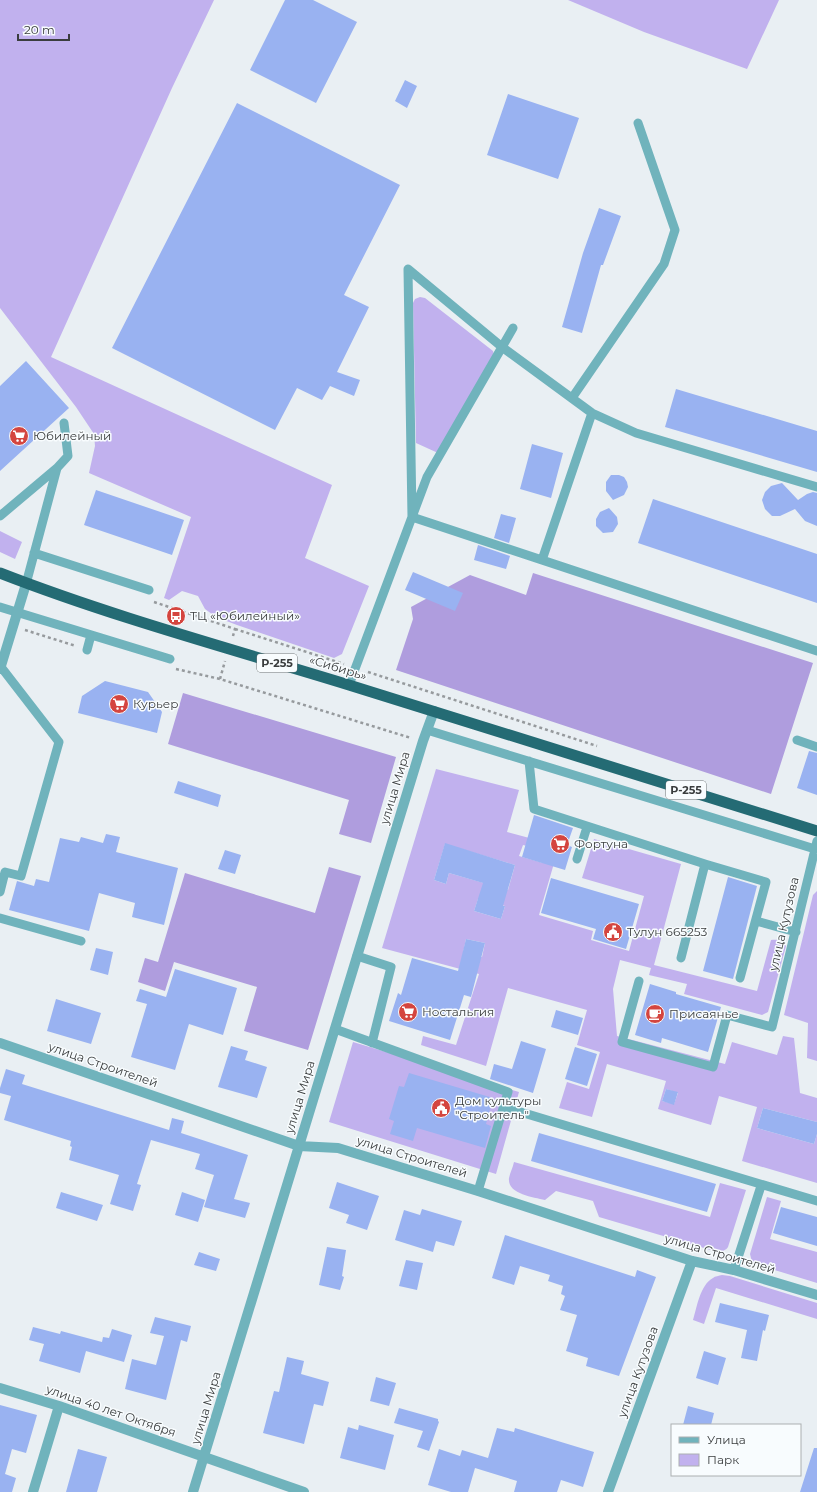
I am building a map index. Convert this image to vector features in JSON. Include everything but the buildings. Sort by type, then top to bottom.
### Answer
[{"type":"highway","name":"«Сибирь»","points":[[0,573],[26,584],[817,831]]},
{"type":"street","points":[[0,668],[26,584]]},
{"type":"street","name":"улица Мира","points":[[193,1492],[205,1457],[423,741],[434,711]]},
{"type":"street","name":"улица Строителей","points":[[0,1043],[299,1146],[338,1148],[478,1191],[692,1261],[734,1270],[817,1295]]},
{"type":"street","name":"улица Кутузова","points":[[608,1492],[692,1261]]},
{"type":"street","name":"улица 40 лет Октября","points":[[0,1388],[59,1406],[304,1492]]},
{"type":"street","points":[[33,1492],[59,1406]]},
{"type":"lane","points":[[572,398],[664,264],[675,230],[638,123]]},
{"type":"lane","points":[[412,517],[408,269],[502,347],[592,413],[636,434],[817,487]]},
{"type":"lane","points":[[349,685],[428,477],[513,328]]},
{"type":"lane","points":[[542,560],[592,413]]},
{"type":"lane","points":[[0,516],[57,468],[68,456],[64,423]]},
{"type":"lane","points":[[26,584],[57,468]]},
{"type":"lane","points":[[412,517],[817,652]]},
{"type":"lane","points":[[34,553],[149,590]]},
{"type":"lane","points":[[0,608],[91,636],[169,663]]},
{"type":"lane","points":[[87,650],[91,636]]},
{"type":"lane","points":[[0,668],[59,742],[21,876],[5,872],[0,892]]},
{"type":"lane","points":[[427,730],[816,845]]},
{"type":"lane","points":[[797,740],[817,747]]},
{"type":"lane","points":[[528,761],[534,809],[587,827],[766,882],[740,978]]},
{"type":"lane","points":[[577,859],[587,827]]},
{"type":"lane","name":"улица Кутузова","points":[[639,981],[622,1042],[712,1067],[727,1015],[772,1027],[816,845]]},
{"type":"lane","points":[[681,958],[705,864]]},
{"type":"lane","points":[[0,918],[81,941]]},
{"type":"lane","points":[[756,921],[796,932]]},
{"type":"lane","points":[[357,956],[391,967],[372,1043]]},
{"type":"lane","points":[[335,1029],[508,1092],[478,1191]]},
{"type":"lane","points":[[504,1107],[761,1186],[817,1201]]},
{"type":"lane","points":[[734,1270],[761,1186]]},
{"type":"path","points":[[152,602],[603,748]]},
{"type":"path","points":[[13,626],[87,650]]},
{"type":"path","points":[[220,679],[235,629]]},
{"type":"path","points":[[169,663],[423,741]]},
{"type":"green space","points":[[0,0],[214,0],[172,88],[51,357],[332,485],[305,558],[369,586],[342,654],[334,658],[216,617],[205,609],[198,596],[182,591],[169,600],[164,598],[191,517],[89,473],[95,446],[94,434],[76,407],[0,308]]},
{"type":"green space","points":[[568,0],[779,0],[747,69],[644,32]]},
{"type":"green space","points":[[420,297],[425,298],[493,351],[495,358],[438,453],[416,443],[413,303],[415,299]]},
{"type":"green space","points":[[0,531],[22,542],[15,559],[0,552]]},
{"type":"green space","points":[[436,769],[519,790],[507,832],[559,846],[539,915],[593,931],[591,940],[629,951],[644,896],[582,878],[594,839],[681,864],[654,965],[757,991],[771,940],[779,940],[786,946],[768,1012],[762,1015],[684,994],[687,984],[649,975],[651,968],[620,960],[613,989],[617,1036],[725,1064],[732,1042],[777,1055],[783,1036],[794,1038],[800,1093],[817,1098],[817,1122],[763,1108],[757,1128],[814,1144],[817,1134],[817,1183],[742,1161],[757,1107],[719,1096],[711,1125],[658,1109],[666,1081],[607,1064],[592,1117],[559,1108],[567,1082],[589,1089],[600,1052],[577,1045],[587,1010],[508,988],[486,1066],[421,1045],[423,1036],[456,1045],[479,974],[382,948]],"holes":[[[445,844],[515,865],[508,890],[449,873],[446,884],[434,880]],[[523,845],[547,851],[543,863],[519,856]],[[478,899],[505,906],[501,919],[474,911]],[[466,939],[485,943],[482,957],[463,953]],[[666,1089],[678,1093],[674,1104],[662,1101]]]},
{"type":"green space","points":[[817,891],[817,1061],[807,1058],[808,1023],[784,1015],[813,895]]},
{"type":"green space","points":[[353,1042],[519,1092],[496,1174],[329,1122]]},
{"type":"green space","points":[[514,1162],[710,1217],[720,1183],[746,1190],[727,1249],[714,1251],[599,1217],[593,1201],[556,1191],[545,1200],[522,1194],[512,1188],[509,1183]]},
{"type":"green space","points":[[767,1197],[781,1201],[770,1239],[817,1252],[817,1283],[752,1262],[750,1254]]},
{"type":"green space","points":[[722,1275],[730,1276],[817,1303],[817,1319],[716,1288],[704,1324],[693,1320],[705,1286],[714,1277]]},
{"type":"shaded area","points":[[533,573],[813,663],[771,794],[396,670],[413,619],[411,607],[470,575],[526,595]]},
{"type":"shaded area","points":[[183,693],[396,757],[371,843],[339,834],[349,800],[168,744]]},
{"type":"shaded area","points":[[329,867],[361,876],[308,1050],[244,1031],[257,987],[174,962],[165,991],[138,982],[145,958],[158,962],[185,873],[315,913]]},
{"type":"place","name":"Юбилейный","points":[[19,436]]},
{"type":"place","name":"ТЦ «Юбилейный»","points":[[176,616]]},
{"type":"place","name":"Курьер","points":[[119,704]]},
{"type":"place","name":"Фортуна","points":[[560,844]]},
{"type":"place","name":"Тулун 665253","points":[[613,932]]},
{"type":"place","name":"Ностальгия","points":[[408,1012]]},
{"type":"place","name":"Присаянье","points":[[655,1014]]},
{"type":"place","name":"Дом культуры \"Строитель\"","points":[[441,1108]]}]
